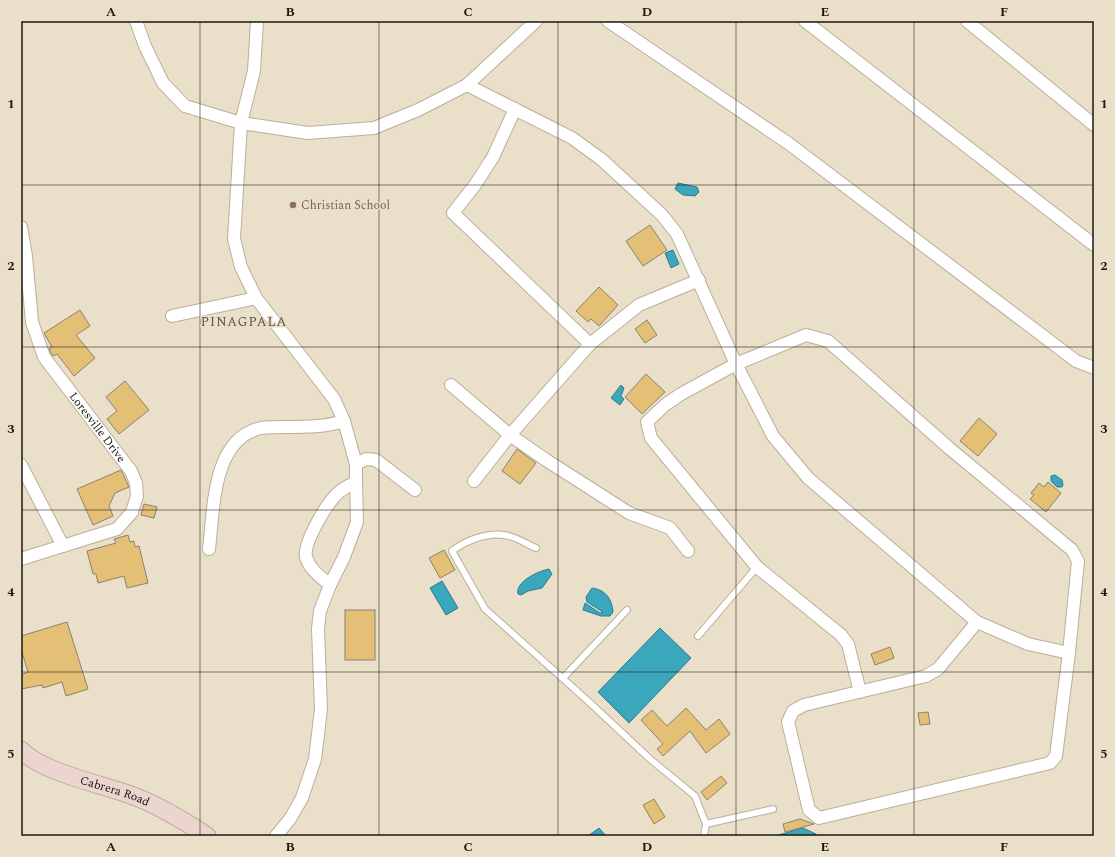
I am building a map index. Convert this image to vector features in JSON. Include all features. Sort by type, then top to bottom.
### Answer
[{"type":"main road","name":"Cabrera Road","points":[[21,750],[41,765],[132,796],[164,810],[207,836]]},
{"type":"street","points":[[136,21],[144,46],[163,83],[185,106],[241,122],[308,133],[374,128],[418,110],[467,85],[536,21]]},
{"type":"street","points":[[257,21],[254,71],[241,122],[234,239],[241,267],[256,298],[334,398],[344,421],[356,464],[357,522],[344,557],[330,585],[320,611],[318,629],[322,709],[315,759],[302,798],[290,819],[276,836]]},
{"type":"street","points":[[608,21],[788,143],[1076,361],[1094,368]]},
{"type":"street","points":[[805,21],[1094,245]]},
{"type":"street","points":[[968,21],[1094,125]]},
{"type":"street","points":[[467,85],[572,138],[601,159],[662,215],[678,234],[736,364],[773,436],[808,478],[977,622],[1028,644],[1069,653]]},
{"type":"street","points":[[515,109],[493,157],[475,185],[453,213],[590,344]]},
{"type":"street","name":"Loresville Drive","points":[[21,227],[26,256],[32,322],[44,358],[130,471],[136,483],[137,496],[132,512],[117,529],[21,559]]},
{"type":"street","points":[[474,482],[510,435],[590,344],[639,306],[699,280]]},
{"type":"street","points":[[172,316],[256,298]]},
{"type":"street","points":[[860,692],[848,644],[841,635],[757,567],[651,438],[647,422],[664,405],[681,394],[736,364],[806,335],[828,341],[949,448],[1072,550],[1078,561],[1069,653],[1056,756],[1050,763],[819,818],[809,810],[788,722],[793,711],[804,705],[860,692],[926,676],[938,669],[977,622]]},
{"type":"street","points":[[451,385],[510,435],[546,460],[629,513],[670,528],[688,551]]},
{"type":"street","points":[[209,548],[217,480],[232,445],[247,433],[262,428],[320,426],[344,421]]},
{"type":"street","points":[[356,464],[366,459],[376,460],[415,490]]},
{"type":"street","points":[[21,465],[63,546]]},
{"type":"street","points":[[330,585],[309,565],[306,556],[306,547],[330,502],[339,491],[356,482]]},
{"type":"lane","points":[[536,548],[505,535],[498,534],[483,536],[459,546],[452,551],[485,609],[564,678],[650,759],[695,796],[706,824],[704,836]]},
{"type":"lane","points":[[698,636],[757,567]]},
{"type":"lane","points":[[564,678],[627,610]]},
{"type":"lane","points":[[706,824],[773,809]]},
{"type":"water","points":[[678,183],[697,187],[699,192],[695,196],[683,195],[675,189]]},
{"type":"water","points":[[673,250],[679,264],[671,268],[665,253]]},
{"type":"water","points":[[621,385],[624,388],[621,396],[624,399],[620,405],[611,398]]},
{"type":"water","points":[[1055,475],[1062,480],[1062,487],[1057,487],[1051,481],[1051,476]]},
{"type":"water","points":[[549,569],[552,574],[542,588],[528,591],[521,595],[518,594],[520,585],[524,581],[539,572]]},
{"type":"water","points":[[442,581],[458,608],[446,615],[430,588]]},
{"type":"water","points":[[592,588],[605,593],[610,599],[613,612],[610,616],[601,616],[583,610],[585,603],[600,613],[603,612],[587,602],[586,597]]},
{"type":"water","points":[[660,628],[691,658],[629,723],[598,692]]},
{"type":"water","points":[[599,828],[606,836],[588,836]]},
{"type":"water","points":[[803,828],[816,834],[817,836],[775,836]]},
{"type":"building","points":[[650,225],[667,250],[643,266],[626,241]]},
{"type":"building","points":[[599,287],[618,305],[599,326],[591,319],[588,322],[576,311]]},
{"type":"building","points":[[80,310],[90,326],[76,335],[95,358],[74,376],[57,354],[53,356],[49,349],[52,347],[44,333]]},
{"type":"building","points":[[647,320],[657,335],[645,343],[635,329]]},
{"type":"building","points":[[646,374],[665,392],[642,414],[625,397]]},
{"type":"building","points":[[125,381],[149,410],[119,434],[107,419],[117,411],[106,397]]},
{"type":"building","points":[[979,418],[997,434],[978,456],[960,441]]},
{"type":"building","points":[[517,449],[536,463],[520,484],[502,471]]},
{"type":"building","points":[[121,470],[129,487],[115,493],[109,506],[113,516],[93,525],[77,489]]},
{"type":"building","points":[[1048,482],[1061,493],[1046,512],[1030,499],[1034,495],[1031,493],[1039,483],[1044,487]]},
{"type":"building","points":[[144,504],[157,507],[154,518],[141,515]]},
{"type":"building","points":[[128,535],[130,542],[134,541],[135,547],[139,546],[148,583],[127,588],[124,576],[98,583],[96,574],[93,574],[87,551],[116,543],[114,539]]},
{"type":"building","points":[[444,550],[455,570],[440,578],[429,558]]},
{"type":"building","points":[[345,610],[375,610],[375,660],[345,660]]},
{"type":"building","points":[[67,622],[88,689],[66,696],[62,682],[43,688],[42,685],[21,689],[21,675],[28,672],[21,649],[21,636]]},
{"type":"building","points":[[890,647],[894,658],[875,665],[871,654]]},
{"type":"building","points":[[686,708],[706,730],[719,719],[730,734],[706,753],[690,731],[663,756],[657,749],[663,744],[641,720],[652,710],[667,726]]},
{"type":"building","points":[[928,712],[930,724],[920,725],[918,713]]},
{"type":"building","points":[[721,776],[727,783],[707,800],[701,792]]},
{"type":"building","points":[[654,799],[665,817],[654,824],[643,805]]},
{"type":"building","points":[[800,819],[814,824],[785,832],[783,824]]},
{"type":"place","name":"Christian School","points":[[293,205]]},
{"type":"district","name":"PINAGPALA","points":[[244,322]]}]
